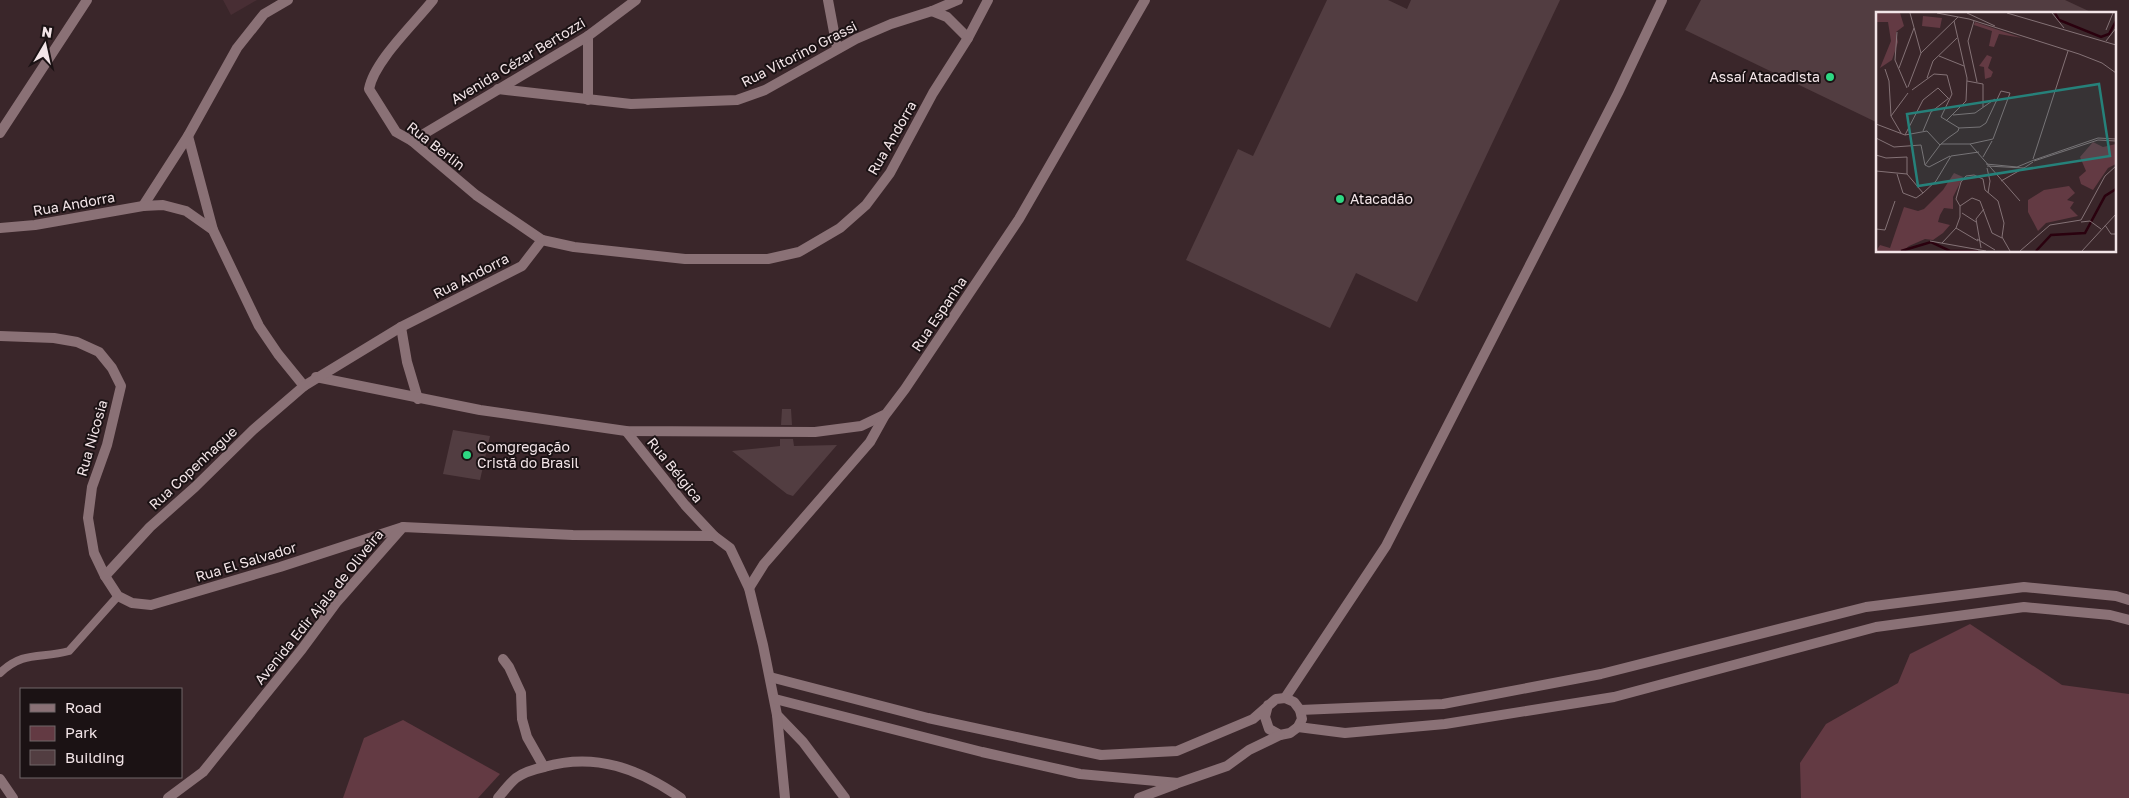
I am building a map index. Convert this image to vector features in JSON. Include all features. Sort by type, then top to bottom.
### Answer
[{"type":"street","points":[[0,133],[87,0]]},
{"type":"street","points":[[143,206],[188,136],[237,48],[264,14],[288,0]]},
{"type":"street","name":"Rua Berlin","points":[[433,0],[386,54],[370,82],[369,89],[396,132],[412,141],[476,195],[542,240]]},
{"type":"street","name":"Avenida Cézar Bertozzi","points":[[412,141],[588,36],[636,0]]},
{"type":"street","points":[[828,0],[837,48]]},
{"type":"street","name":"Rua Vitorino Grassi","points":[[498,89],[631,104],[737,100],[773,86],[837,48],[890,24],[932,11],[958,0]]},
{"type":"street","name":"Rua Andorra","points":[[0,228],[34,226],[143,206],[163,205],[186,211],[213,230],[259,326],[278,354],[304,386],[401,327],[522,266],[542,240],[574,247],[686,259],[768,259],[799,252],[840,228],[866,205],[890,173],[933,93],[968,38],[988,0]]},
{"type":"street","name":"Rua Espanha","points":[[626,431],[815,432],[861,426],[886,414],[905,389],[1019,219],[1145,0]]},
{"type":"street","points":[[1285,698],[1386,546],[1618,93],[1662,0]]},
{"type":"street","points":[[932,11],[947,17],[968,38]]},
{"type":"street","points":[[588,36],[588,100]]},
{"type":"street","points":[[188,136],[213,230]]},
{"type":"street","points":[[401,327],[407,362],[418,399]]},
{"type":"street","name":"Rua Nicosia","points":[[0,336],[77,342],[99,352],[112,368],[121,386],[106,445],[92,487],[88,518],[94,552],[105,576]]},
{"type":"street","points":[[316,377],[480,410],[626,431]]},
{"type":"street","name":"Rua Copenhague","points":[[105,576],[150,527],[195,488],[253,430],[304,386]]},
{"type":"street","points":[[749,588],[764,564],[870,442],[886,414]]},
{"type":"street","name":"Rua Bélgica","points":[[626,431],[663,480],[714,536],[730,548],[749,588],[775,699],[785,798]]},
{"type":"street","name":"Avenida Edir Ajala de Oliveira","points":[[168,798],[203,772],[302,649],[336,603],[403,527],[573,535],[714,536]]},
{"type":"street","name":"Rua El Salvador","points":[[118,596],[132,603],[151,605],[403,527]]},
{"type":"street","points":[[105,576],[118,596]]},
{"type":"street","points":[[1300,710],[1444,704],[1601,674],[1866,608],[2024,587],[2116,596],[2129,600]]},
{"type":"street","points":[[1298,727],[1345,733],[1445,724],[1614,697],[1876,627],[2024,607],[2110,615],[2129,620]]},
{"type":"street","points":[[503,659],[509,667],[521,693],[522,719],[527,737],[544,767]]},
{"type":"street","points":[[770,677],[928,718],[1101,755],[1177,752],[1253,719],[1268,705],[1276,699],[1285,698],[1294,702],[1300,710],[1302,719],[1298,727],[1290,734],[1280,734],[1269,729],[1265,717],[1268,705]]},
{"type":"street","points":[[775,699],[982,752],[1080,774],[1178,783]]},
{"type":"street","points":[[777,715],[803,742],[845,798]]},
{"type":"street","points":[[1140,798],[1227,766],[1249,750],[1280,734]]},
{"type":"street","points":[[498,798],[516,778],[560,762],[596,762],[618,767],[654,780],[681,798]]},
{"type":"street","points":[[0,780],[13,798]]},
{"type":"lane","points":[[0,673],[10,664],[32,655],[58,654],[69,651],[118,596]]},
{"type":"shaded area","points":[[223,0],[257,0],[231,15]]},
{"type":"green space","points":[[1970,624],[2062,685],[2129,694],[2129,798],[1801,798],[1800,763],[1826,724],[1898,683],[1910,654]]},
{"type":"green space","points":[[403,720],[500,774],[478,798],[343,798],[364,738]]},
{"type":"building","name":"Atacadão","points":[[1327,0],[1388,0],[1407,9],[1411,0],[1560,0],[1417,302],[1356,273],[1330,328],[1186,260],[1238,149],[1253,156]]},
{"type":"building","name":"Assaí Atacadista","points":[[1701,0],[2065,0],[2091,12],[1876,12],[1876,122],[1685,30]]},
{"type":"building","points":[[782,409],[791,409],[792,425],[781,425]]},
{"type":"building","name":"Comgregação Cristã do Brasil","points":[[453,430],[490,436],[480,480],[443,474]]},
{"type":"building","points":[[780,439],[793,439],[794,446],[837,445],[793,496],[787,494],[732,451],[780,446]]},
{"type":"place","name":"Assaí Atacadista","points":[[1830,77]]},
{"type":"place","name":"Atacadão","points":[[1340,199]]},
{"type":"place","name":"Comgregação Cristã do Brasil","points":[[467,455]]}]
